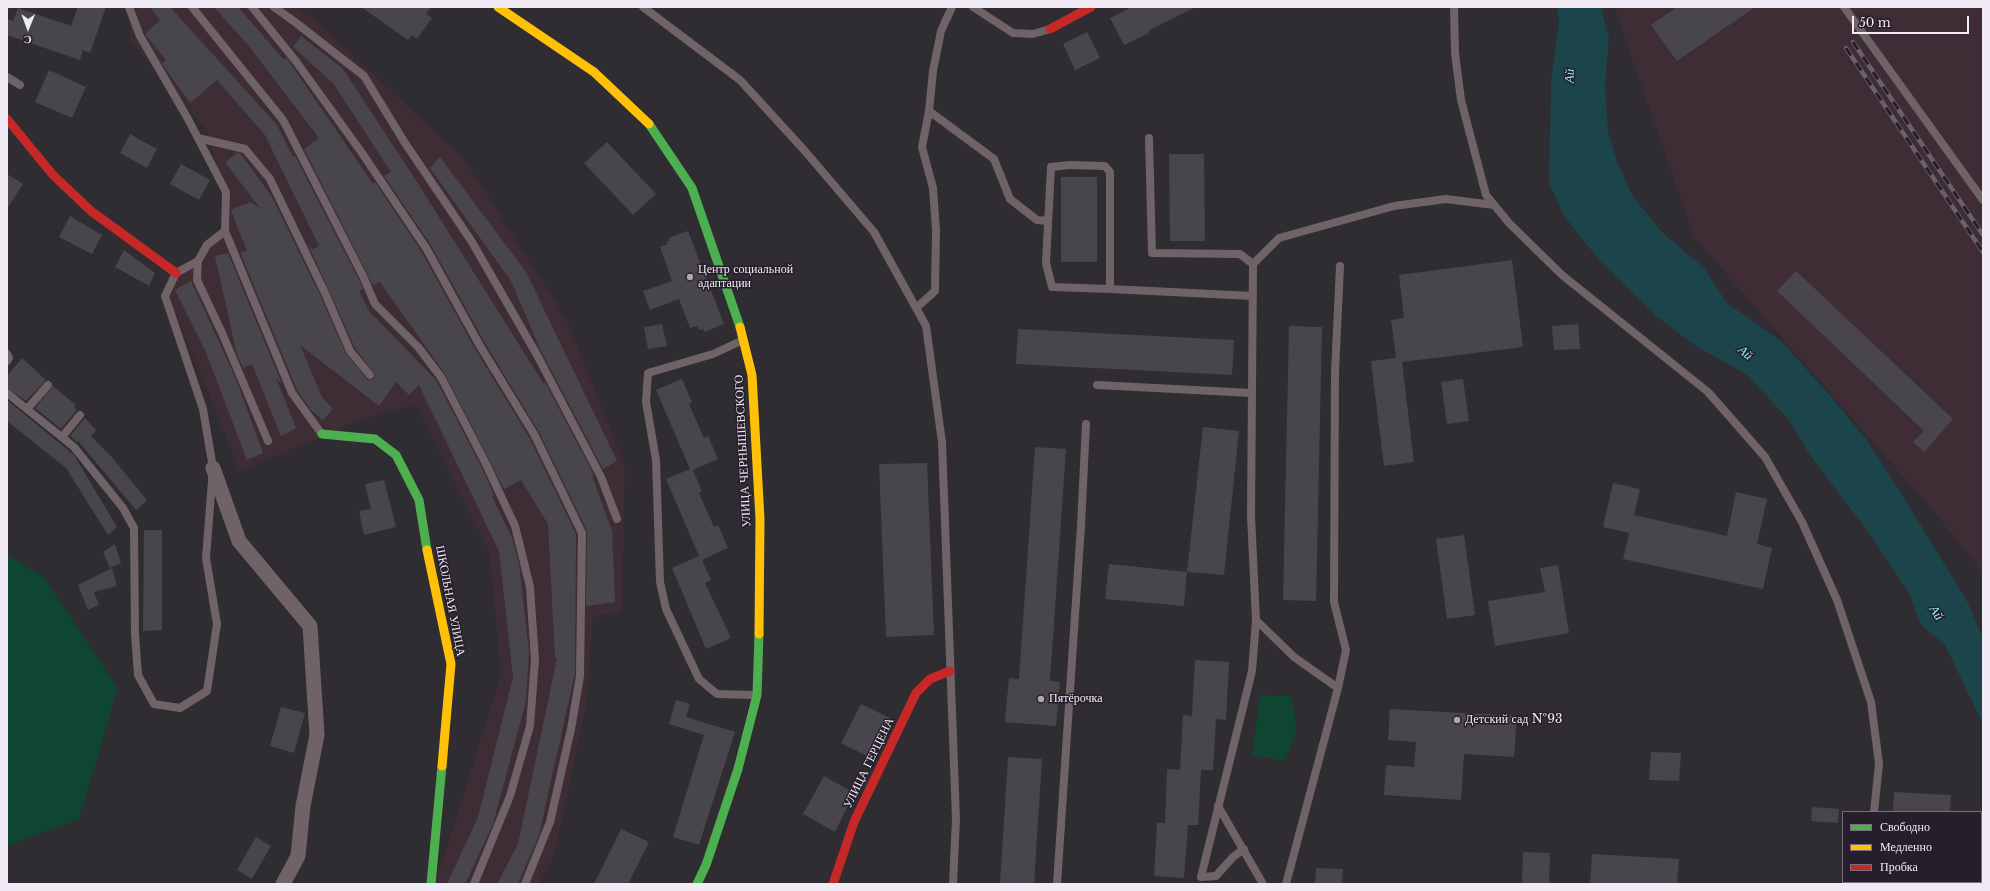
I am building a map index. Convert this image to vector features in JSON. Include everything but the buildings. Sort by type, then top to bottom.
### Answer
[{"type":"street","name":"УЛИЦА ЧЕРНЫШЕВСКОГО","points":[[498,7],[594,72],[652,127],[692,188],[744,339],[752,375],[760,519],[759,667],[757,694],[738,769],[706,865],[697,884]]},
{"type":"street","points":[[1050,29],[1091,7]]},
{"type":"street","points":[[7,119],[53,175],[91,211],[176,273]]},
{"type":"street","name":"ШКОЛЬНАЯ УЛИЦА","points":[[322,434],[375,439],[396,455],[419,500],[431,574],[451,664],[431,884]]},
{"type":"street","points":[[213,468],[239,541],[310,626],[317,736],[303,806],[298,856],[283,884]]},
{"type":"street","name":"УЛИЦА ГЕРЦЕНА","points":[[833,884],[854,822],[916,693],[930,679],[950,671]]},
{"type":"lane","points":[[128,7],[140,36],[198,138],[226,192],[225,231],[292,393],[322,434]]},
{"type":"lane","points":[[192,7],[283,120],[363,276],[375,304],[418,347],[441,377],[486,464],[515,526],[530,587],[534,660],[530,726],[510,796],[474,884]]},
{"type":"lane","points":[[252,7],[295,60],[362,152],[426,248],[480,346],[534,434],[582,533],[580,676],[571,729],[550,822],[525,884]]},
{"type":"lane","points":[[274,7],[364,76],[405,142],[472,242],[536,355],[601,477],[617,519]]},
{"type":"lane","points":[[642,7],[740,80],[804,150],[874,232],[926,326],[942,442],[956,819],[953,884]]},
{"type":"lane","points":[[916,308],[935,291],[936,230],[933,188],[922,147],[929,111],[933,71],[941,31],[952,7]]},
{"type":"lane","points":[[973,7],[1013,33],[1033,34],[1050,29]]},
{"type":"lane","points":[[1454,7],[1455,53],[1462,100],[1486,195],[1509,223],[1562,275],[1708,392],[1765,457],[1802,522],[1837,600],[1871,702],[1878,764],[1874,811]]},
{"type":"lane","points":[[1844,7],[1983,200]]},
{"type":"lane","points":[[7,77],[20,85]]},
{"type":"lane","points":[[929,111],[994,159],[1010,199],[1037,220],[1048,221]]},
{"type":"lane","points":[[198,138],[245,149],[270,179],[325,293],[350,351],[370,375]]},
{"type":"lane","points":[[1149,138],[1152,253],[1240,254],[1253,264]]},
{"type":"lane","points":[[1110,289],[1110,172],[1105,166],[1070,165],[1051,167],[1046,264],[1052,287],[1253,296]]},
{"type":"lane","points":[[1244,849],[1232,857],[1216,876],[1201,877],[1252,671],[1256,620],[1251,516],[1253,264],[1279,238],[1394,206],[1446,199],[1494,205]]},
{"type":"lane","points":[[225,231],[207,245],[198,261],[196,280],[222,333],[268,441]]},
{"type":"lane","points":[[7,393],[74,447],[113,496],[134,528],[135,634],[138,675],[154,704],[180,708],[207,691],[216,624],[206,558],[213,468],[203,409],[165,296],[176,273],[198,261]]},
{"type":"lane","points":[[1286,884],[1338,688],[1346,650],[1334,602],[1335,372],[1340,266]]},
{"type":"lane","points":[[744,339],[713,354],[648,372],[646,402],[656,460],[660,582],[666,608],[699,679],[717,694],[757,694]]},
{"type":"lane","points":[[7,354],[9,358],[7,361]]},
{"type":"lane","points":[[27,409],[48,385]]},
{"type":"lane","points":[[1097,385],[1251,393]]},
{"type":"lane","points":[[62,437],[80,415]]},
{"type":"lane","points":[[1057,884],[1081,526],[1086,424]]},
{"type":"lane","points":[[1256,620],[1294,657],[1338,688]]},
{"type":"lane","points":[[1218,806],[1263,884]]},
{"type":"shaded area","points":[[129,7],[294,7],[311,17],[463,157],[567,320],[625,465],[622,612],[593,616],[587,702],[554,856],[539,884],[431,884],[443,860],[501,675],[490,554],[416,404],[362,420],[240,471],[165,288],[231,222],[207,131],[130,41]]},
{"type":"shaded area","points":[[1614,7],[1983,7],[1983,572],[1927,504],[1694,237]]},
{"type":"green space","points":[[7,555],[44,577],[118,688],[79,819],[7,846]]},
{"type":"green space","points":[[1260,695],[1291,696],[1297,729],[1285,761],[1252,755]]},
{"type":"water","name":"Ай","points":[[1557,7],[1601,7],[1609,38],[1605,85],[1608,131],[1617,162],[1633,197],[1663,233],[1704,268],[1727,303],[1782,342],[1828,393],[1866,439],[1903,496],[1968,603],[1983,638],[1983,724],[1945,645],[1921,625],[1910,595],[1869,533],[1809,454],[1789,420],[1747,375],[1696,346],[1656,316],[1600,261],[1564,216],[1549,183],[1551,81],[1559,23]]},
{"type":"railway","points":[[1853,42],[1983,235]]},
{"type":"railway","points":[[1846,48],[1983,252]]},
{"type":"traffic: fast","points":[[649,124],[692,188],[740,327]]},
{"type":"traffic: fast","points":[[322,434],[375,439],[396,455],[419,500],[427,550]]},
{"type":"traffic: fast","points":[[697,884],[706,865],[738,769],[757,695],[759,634]]},
{"type":"traffic: fast","points":[[431,884],[442,766]]},
{"type":"traffic: slow","points":[[498,7],[594,72],[649,124]]},
{"type":"traffic: slow","points":[[740,327],[752,375],[760,519],[759,634]]},
{"type":"traffic: slow","points":[[427,550],[451,664],[442,766]]},
{"type":"traffic: jam","points":[[1050,29],[1091,7]]},
{"type":"traffic: jam","points":[[7,119],[53,175],[91,211],[176,273]]},
{"type":"traffic: jam","points":[[833,884],[854,822],[916,693],[930,679],[950,671]]},
{"type":"place","name":"Центр социальной адаптации","points":[[690,277]]},
{"type":"place","name":"Пятёрочка","points":[[1041,699]]},
{"type":"place","name":"Детский сад №93","points":[[1457,720]]}]
